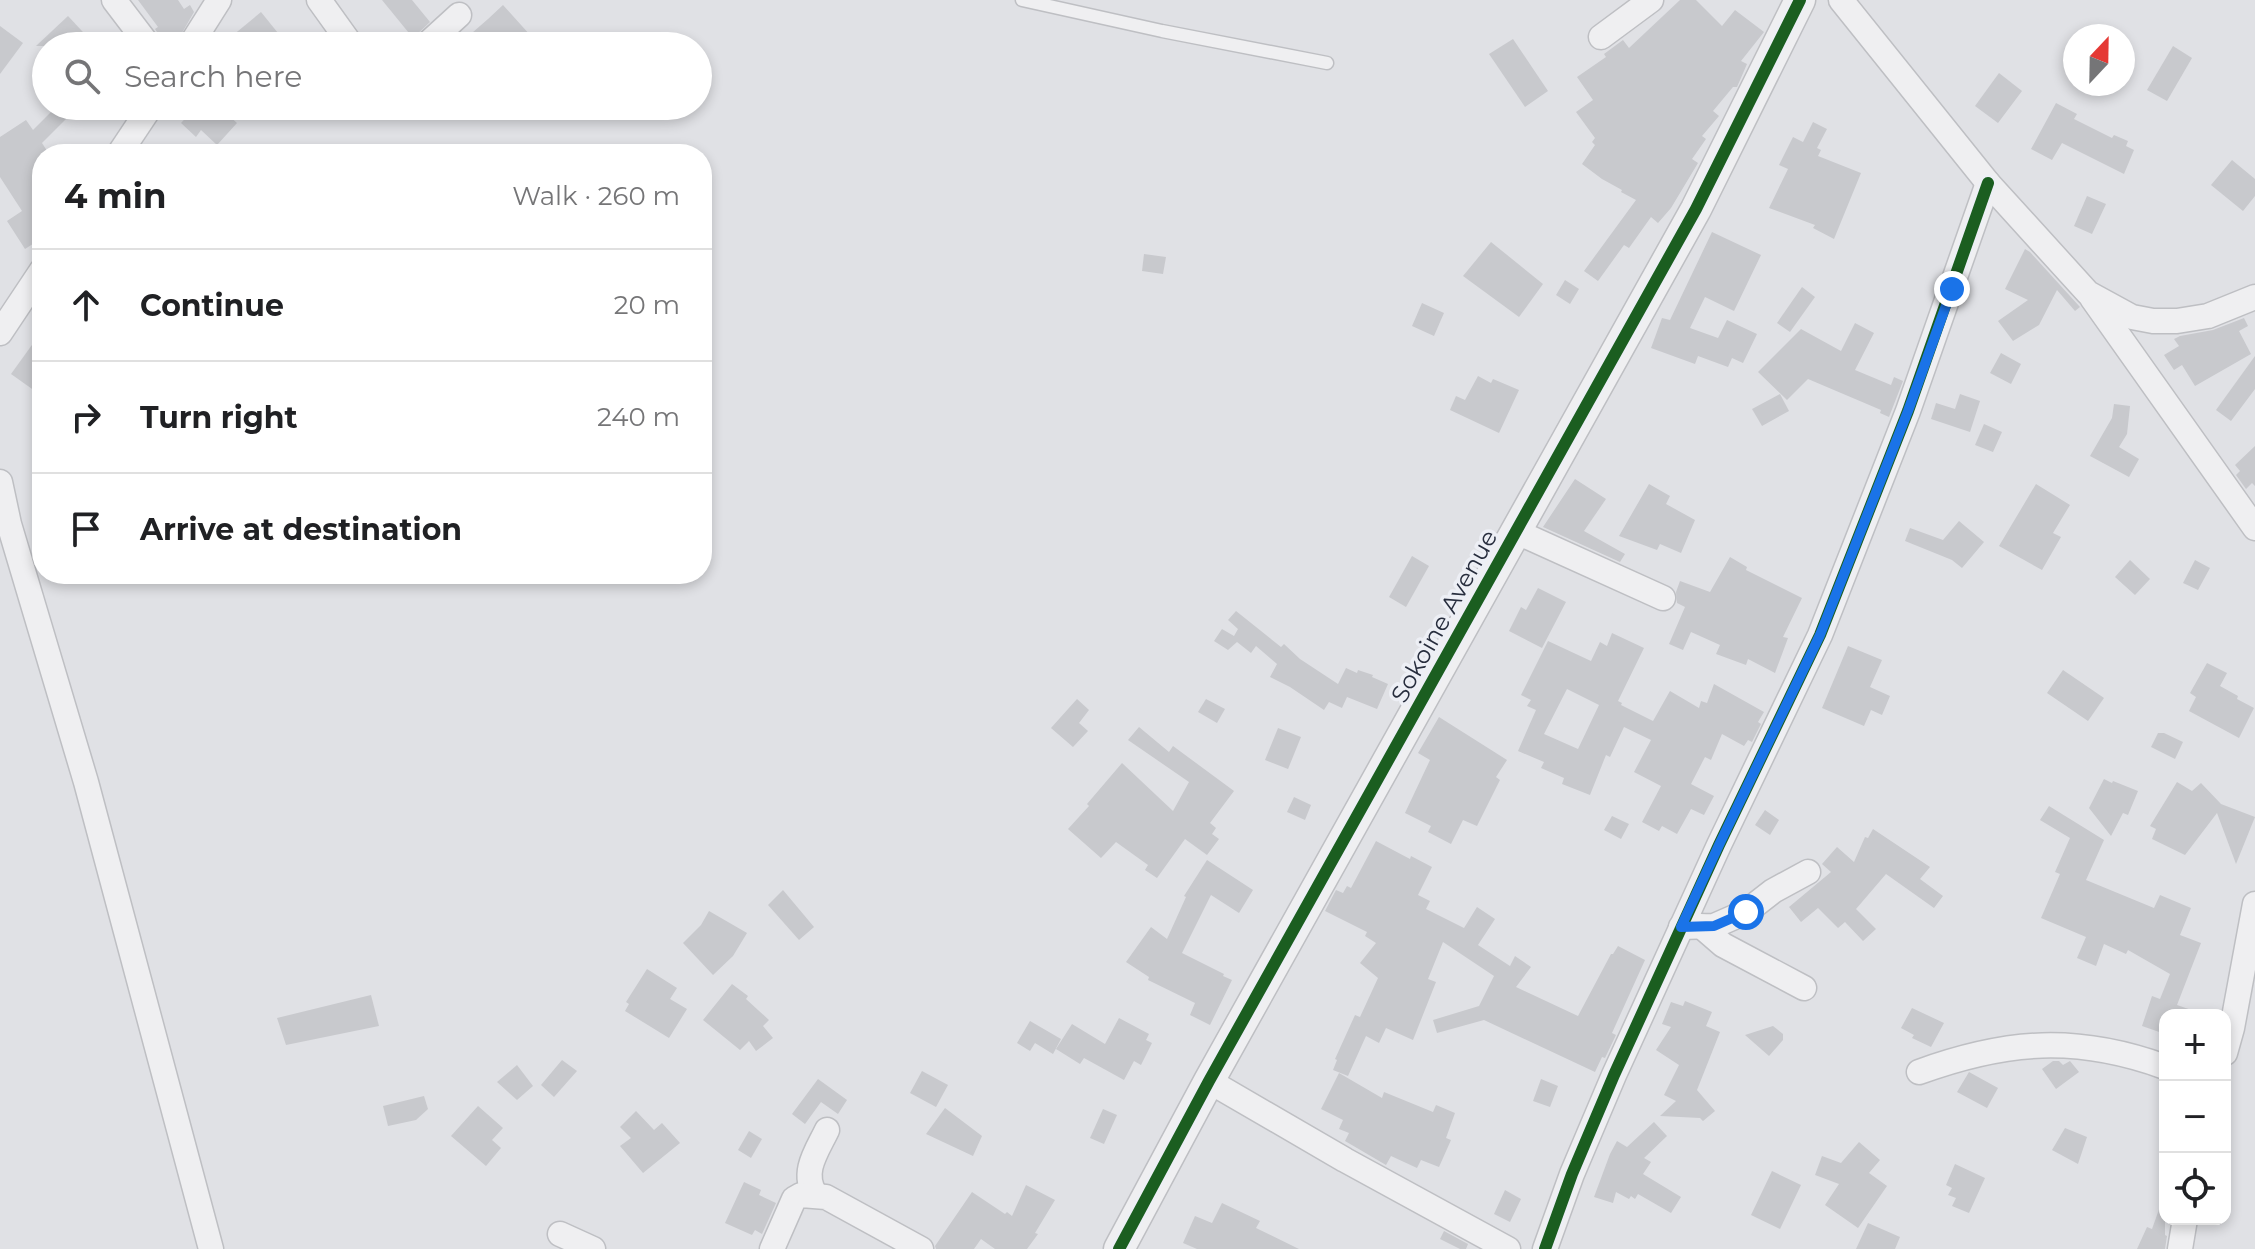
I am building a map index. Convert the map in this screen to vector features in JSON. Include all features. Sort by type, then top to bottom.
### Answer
[{"type":"street","points":[[114,0],[138,32]]},
{"type":"street","points":[[199,32],[219,0]]},
{"type":"street","points":[[319,0],[342,32]]},
{"type":"street","points":[[1601,37],[1651,0]]},
{"type":"street","name":"Sokoine Avenue","points":[[1119,1249],[1209,1081],[1696,209],[1800,0]]},
{"type":"street","points":[[1841,0],[1988,183],[2088,293],[2255,528]]},
{"type":"street","points":[[440,32],[459,15]]},
{"type":"street","points":[[126,144],[142,120]]},
{"type":"street","points":[[1545,1249],[1572,1174],[1614,1075],[1691,927],[1719,845],[1820,635],[1908,411],[1988,183]]},
{"type":"street","points":[[0,333],[32,285]]},
{"type":"street","points":[[2088,293],[2132,317],[2153,321],[2208,316],[2255,297]]},
{"type":"street","points":[[0,482],[5,528],[86,782],[211,1249]]},
{"type":"street","points":[[1517,532],[1663,598]]},
{"type":"street","points":[[1691,927],[1714,926],[1746,912],[1773,891],[1808,872]]},
{"type":"street","points":[[2231,1044],[2244,1026],[2255,904]]},
{"type":"street","points":[[1691,927],[1804,988]]},
{"type":"street","points":[[1919,1072],[1992,1050],[2036,1044],[2097,1047],[2159,1065]]},
{"type":"street","points":[[1209,1081],[1508,1249]]},
{"type":"street","points":[[815,1194],[808,1180],[809,1171],[827,1130]]},
{"type":"street","points":[[772,1249],[794,1199],[815,1194],[837,1202],[921,1249]]},
{"type":"street","points":[[2180,1249],[2184,1225]]},
{"type":"street","points":[[560,1234],[593,1249]]},
{"type":"lane","points":[[1022,0],[1327,63]]},
{"type":"building","points":[[138,0],[178,0],[184,9],[190,5],[194,12],[182,32],[157,32],[155,29],[158,27]]},
{"type":"building","points":[[382,0],[412,0],[430,22],[419,32],[408,32]]},
{"type":"building","points":[[1680,0],[1696,0],[1722,26],[1735,10],[1764,32],[1741,61],[1747,64],[1737,87],[1733,87],[1713,111],[1719,116],[1702,136],[1706,139],[1692,159],[1698,163],[1671,208],[1658,223],[1651,217],[1629,248],[1624,245],[1598,281],[1584,271],[1636,200],[1582,164],[1595,145],[1592,142],[1595,138],[1576,112],[1593,100],[1577,77],[1606,57],[1604,54],[1623,40],[1629,48]]},
{"type":"building","points":[[503,5],[527,32],[473,32]]},
{"type":"building","points":[[261,12],[277,32],[237,32]]},
{"type":"building","points":[[68,16],[83,32],[51,32]]},
{"type":"building","points":[[0,26],[23,43],[0,74]]},
{"type":"building","points":[[1513,39],[1548,91],[1525,107],[1489,54]]},
{"type":"building","points":[[2173,46],[2192,58],[2167,101],[2147,90]]},
{"type":"building","points":[[1999,73],[2022,91],[1998,123],[1975,106]]},
{"type":"building","points":[[2056,103],[2077,114],[2074,119],[2112,138],[2114,135],[2128,141],[2126,146],[2134,150],[2124,174],[2062,143],[2052,160],[2031,149]]},
{"type":"building","points":[[26,120],[33,130],[43,120],[65,120],[43,144],[32,144],[32,244],[25,249],[7,221],[22,211],[0,177],[0,137]]},
{"type":"building","points":[[184,120],[234,120],[237,123],[216,144],[201,130],[196,137],[181,123]]},
{"type":"building","points":[[1813,122],[1827,129],[1817,148],[1821,150],[1818,156],[1861,173],[1834,239],[1813,228],[1815,225],[1769,208],[1788,169],[1779,165],[1793,137],[1803,142]]},
{"type":"building","points":[[2232,160],[2255,179],[2255,196],[2243,211],[2211,185]]},
{"type":"building","points":[[2087,196],[2106,204],[2092,234],[2074,226]]},
{"type":"building","points":[[1712,232],[1761,255],[1734,311],[1705,297],[1690,328],[1718,338],[1727,320],[1757,334],[1743,363],[1732,358],[1728,367],[1698,356],[1695,364],[1651,348],[1662,318],[1670,320]]},
{"type":"building","points":[[1491,242],[1543,284],[1519,317],[1463,276]]},
{"type":"building","points":[[2025,249],[2080,307],[2075,311],[2057,290],[2039,325],[2013,341],[1998,321],[2028,300],[2005,289]]},
{"type":"building","points":[[1144,254],[1166,257],[1163,274],[1142,271]]},
{"type":"building","points":[[1565,280],[1579,289],[1570,304],[1556,295]]},
{"type":"building","points":[[1802,287],[1815,297],[1790,332],[1777,323]]},
{"type":"building","points":[[1422,303],[1444,313],[1434,336],[1412,326]]},
{"type":"building","points":[[2244,318],[2248,326],[2239,331],[2251,354],[2195,386],[2182,365],[2174,370],[2164,355],[2179,346],[2174,339],[2180,336],[2213,330]]},
{"type":"building","points":[[1855,323],[1874,333],[1855,370],[1891,385],[1894,377],[1903,381],[1889,417],[1880,413],[1881,410],[1808,379],[1787,400],[1758,372],[1801,329],[1841,351]]},
{"type":"building","points":[[32,345],[32,389],[11,374]]},
{"type":"building","points":[[2001,353],[2021,364],[2011,384],[1990,373]]},
{"type":"building","points":[[2255,356],[2255,389],[2231,421],[2216,410]]},
{"type":"building","points":[[1478,376],[1491,383],[1493,379],[1519,390],[1499,433],[1450,410],[1456,396],[1465,400]]},
{"type":"building","points":[[1780,394],[1789,411],[1762,426],[1752,409]]},
{"type":"building","points":[[1960,394],[1980,401],[1970,432],[1931,419],[1936,403],[1955,409]]},
{"type":"building","points":[[2114,404],[2130,406],[2127,434],[2119,447],[2139,459],[2129,477],[2090,456],[2112,418]]},
{"type":"building","points":[[1984,424],[2002,432],[1993,452],[1975,445]]},
{"type":"building","points":[[2255,446],[2255,486],[2252,483],[2246,489],[2236,475],[2240,471],[2235,465]]},
{"type":"building","points":[[1575,479],[1606,499],[1584,531],[1625,554],[1620,562],[1543,527]]},
{"type":"building","points":[[1649,484],[1670,496],[1666,504],[1695,520],[1681,553],[1660,544],[1657,550],[1619,536]]},
{"type":"building","points":[[2036,484],[2070,505],[2053,533],[2061,537],[2042,570],[1999,546]]},
{"type":"building","points":[[1959,521],[1984,542],[1962,568],[1952,560],[1905,541],[1910,528],[1943,540]]},
{"type":"building","points":[[1412,556],[1429,566],[1406,607],[1389,597]]},
{"type":"building","points":[[1730,557],[1747,567],[1746,570],[1802,598],[1783,637],[1788,638],[1775,673],[1748,659],[1746,665],[1716,654],[1720,645],[1691,632],[1683,650],[1669,644],[1685,607],[1677,603],[1676,592],[1680,581],[1710,592]]},
{"type":"building","points":[[2130,560],[2150,579],[2135,595],[2115,577]]},
{"type":"building","points":[[2195,560],[2210,568],[2198,590],[2183,583]]},
{"type":"building","points":[[1538,588],[1566,602],[1542,648],[1509,631],[1521,607],[1526,610]]},
{"type":"building","points":[[1236,611],[1281,647],[1284,644],[1300,659],[1338,684],[1346,668],[1373,675],[1388,684],[1377,709],[1347,697],[1342,708],[1329,702],[1324,710],[1270,677],[1277,664],[1256,646],[1251,653],[1237,642],[1228,650],[1214,641],[1222,629],[1234,636],[1238,629],[1228,620]]},
{"type":"building","points":[[1612,633],[1644,648],[1618,701],[1653,721],[1670,691],[1699,708],[1701,701],[1707,703],[1714,684],[1764,712],[1752,742],[1748,740],[1744,746],[1722,734],[1711,760],[1705,757],[1691,784],[1714,796],[1704,815],[1691,809],[1677,834],[1662,826],[1659,831],[1642,822],[1661,786],[1634,772],[1651,740],[1624,727],[1610,757],[1606,755],[1590,795],[1562,784],[1564,778],[1541,768],[1544,762],[1518,751],[1536,710],[1527,706],[1531,700],[1521,695],[1548,641],[1591,661],[1600,642],[1607,646]],"holes":[[[1567,689],[1599,705],[1578,749],[1544,734]]]},
{"type":"building","points":[[1848,646],[1882,660],[1870,687],[1890,696],[1882,715],[1871,710],[1864,726],[1822,708]]},
{"type":"building","points":[[2207,663],[2227,673],[2220,686],[2254,708],[2239,738],[2189,711],[2196,697],[2190,693]]},
{"type":"building","points":[[2063,670],[2104,698],[2088,721],[2047,693]]},
{"type":"building","points":[[1077,699],[1089,710],[1079,723],[1088,731],[1073,747],[1051,728]]},
{"type":"building","points":[[1206,699],[1225,709],[1217,723],[1198,712]]},
{"type":"building","points":[[1439,717],[1507,760],[1496,777],[1500,780],[1477,826],[1463,820],[1451,844],[1428,832],[1431,826],[1405,813],[1430,760],[1418,753]]},
{"type":"building","points":[[1139,727],[1169,752],[1173,746],[1234,791],[1210,823],[1216,828],[1212,834],[1219,839],[1207,855],[1185,839],[1157,878],[1145,870],[1148,865],[1116,842],[1101,858],[1068,829],[1122,763],[1173,811],[1189,782],[1128,740]]},
{"type":"building","points":[[1278,728],[1301,737],[1288,769],[1265,760]]},
{"type":"building","points":[[2158,733],[2183,742],[2175,759],[2151,747]]},
{"type":"building","points":[[2104,779],[2138,791],[2128,815],[2123,813],[2111,836],[2089,808]]},
{"type":"building","points":[[2177,782],[2192,791],[2201,783],[2221,804],[2255,817],[2236,864],[2217,813],[2185,855],[2152,839],[2156,829],[2150,826]]},
{"type":"building","points":[[1294,797],[1311,805],[1305,820],[1287,812]]},
{"type":"building","points":[[2049,806],[2104,840],[2086,880],[2154,908],[2160,895],[2191,908],[2180,935],[2201,943],[2177,1005],[2188,1009],[2159,1009],[2159,1032],[2142,1026],[2152,996],[2160,999],[2170,974],[2128,950],[2126,954],[2104,944],[2096,966],[2077,958],[2086,937],[2041,918],[2060,874],[2055,872],[2070,838],[2040,820]]},
{"type":"building","points":[[1765,810],[1779,820],[1770,835],[1755,825]]},
{"type":"building","points":[[1612,816],[1629,824],[1621,839],[1604,830]]},
{"type":"building","points":[[1873,829],[1930,867],[1920,879],[1943,896],[1934,908],[1886,874],[1856,909],[1876,929],[1863,941],[1845,922],[1838,928],[1818,908],[1801,922],[1789,907],[1831,872],[1822,864],[1837,847],[1854,862],[1865,837],[1868,838]]},
{"type":"building","points":[[1376,841],[1432,867],[1418,895],[1430,901],[1426,909],[1464,928],[1477,907],[1495,919],[1478,945],[1510,966],[1515,956],[1531,967],[1516,987],[1578,1016],[1618,946],[1645,960],[1612,1033],[1616,1035],[1595,1072],[1484,1020],[1437,1033],[1433,1020],[1479,1006],[1494,976],[1443,942],[1428,979],[1436,982],[1413,1040],[1386,1028],[1379,1043],[1366,1036],[1348,1076],[1333,1070],[1355,1015],[1360,1017],[1378,978],[1360,963],[1376,943],[1365,936],[1367,932],[1325,911],[1336,890],[1343,893],[1347,886],[1351,888]]},
{"type":"building","points":[[1207,860],[1253,890],[1239,913],[1211,895],[1182,953],[1232,980],[1210,1025],[1190,1015],[1195,1003],[1148,980],[1149,977],[1126,962],[1151,927],[1167,939],[1184,896]]},
{"type":"building","points":[[783,890],[814,927],[799,940],[768,905]]},
{"type":"building","points":[[709,911],[747,933],[733,956],[713,975],[683,943],[701,925]]},
{"type":"building","points":[[647,969],[677,988],[670,999],[687,1009],[669,1038],[625,1011],[629,1004],[626,1002]]},
{"type":"building","points":[[732,984],[748,996],[746,999],[769,1020],[763,1026],[773,1038],[756,1051],[749,1041],[740,1050],[703,1020]]},
{"type":"building","points":[[371,995],[379,1026],[286,1045],[277,1018]]},
{"type":"building","points":[[1685,1001],[1712,1012],[1706,1026],[1720,1032],[1697,1090],[1715,1111],[1703,1121],[1700,1118],[1660,1116],[1676,1101],[1664,1095],[1679,1065],[1656,1050],[1671,1027],[1662,1024],[1671,1002],[1683,1006]]},
{"type":"building","points":[[1912,1008],[1944,1023],[1931,1047],[1912,1038],[1914,1035],[1901,1028]]},
{"type":"building","points":[[1119,1018],[1149,1034],[1146,1040],[1152,1043],[1141,1065],[1134,1061],[1124,1080],[1084,1058],[1080,1064],[1056,1049],[1072,1024],[1105,1044]]},
{"type":"building","points":[[1030,1021],[1061,1039],[1053,1054],[1035,1043],[1030,1051],[1017,1043]]},
{"type":"building","points":[[1773,1026],[1783,1034],[1783,1040],[1769,1056],[1745,1035]]},
{"type":"building","points":[[562,1060],[577,1071],[554,1097],[541,1085]]},
{"type":"building","points":[[2053,1061],[2063,1065],[2070,1061],[2079,1072],[2056,1089],[2042,1069]]},
{"type":"building","points":[[517,1065],[533,1086],[517,1100],[497,1082]]},
{"type":"building","points":[[922,1071],[948,1085],[936,1107],[910,1093]]},
{"type":"building","points":[[1969,1072],[1998,1088],[1987,1108],[1957,1092]]},
{"type":"building","points":[[1339,1073],[1382,1098],[1384,1092],[1433,1112],[1436,1105],[1455,1113],[1446,1138],[1451,1140],[1439,1167],[1421,1160],[1417,1168],[1391,1156],[1386,1165],[1345,1141],[1349,1133],[1339,1129],[1343,1120],[1321,1109]]},
{"type":"building","points":[[818,1079],[847,1100],[838,1114],[821,1102],[805,1124],[792,1114]]},
{"type":"building","points":[[1541,1079],[1558,1086],[1550,1107],[1533,1101]]},
{"type":"building","points":[[424,1096],[428,1109],[416,1120],[388,1126],[383,1106]]},
{"type":"building","points":[[478,1106],[503,1128],[492,1140],[501,1148],[486,1166],[451,1136]]},
{"type":"building","points":[[945,1108],[982,1136],[973,1156],[926,1134]]},
{"type":"building","points":[[1103,1109],[1117,1115],[1104,1144],[1090,1138]]},
{"type":"building","points":[[636,1111],[654,1130],[662,1123],[680,1143],[643,1173],[620,1146],[631,1138],[620,1127]]},
{"type":"building","points":[[1654,1122],[1667,1136],[1644,1158],[1651,1162],[1643,1174],[1681,1197],[1671,1213],[1638,1194],[1635,1199],[1631,1196],[1629,1199],[1616,1192],[1613,1203],[1594,1197],[1617,1141],[1627,1147]]},
{"type":"building","points":[[2065,1128],[2087,1137],[2078,1164],[2052,1150]]},
{"type":"building","points":[[749,1131],[762,1139],[751,1158],[738,1150]]},
{"type":"building","points":[[1859,1142],[1880,1160],[1869,1173],[1887,1186],[1858,1228],[1825,1205],[1839,1184],[1815,1175],[1822,1156],[1841,1163]]},
{"type":"building","points":[[1955,1164],[1985,1178],[1969,1213],[1952,1206],[1956,1198],[1948,1195],[1952,1188],[1946,1185]]},
{"type":"building","points":[[1772,1171],[1801,1185],[1780,1229],[1751,1215]]},
{"type":"building","points":[[744,1182],[761,1190],[759,1195],[776,1203],[762,1234],[755,1230],[752,1235],[725,1223]]},
{"type":"building","points":[[1026,1185],[1055,1200],[1027,1249],[995,1249],[981,1239],[974,1249],[936,1249],[935,1246],[972,1192],[1012,1216]]},
{"type":"building","points":[[1505,1190],[1521,1199],[1510,1222],[1494,1214]]},
{"type":"building","points":[[1222,1203],[1260,1221],[1256,1228],[1299,1249],[1197,1249],[1183,1243],[1195,1216],[1212,1223]]},
{"type":"building","points":[[2159,1209],[2159,1225],[2165,1225],[2167,1236],[2165,1249],[2137,1249],[2147,1227],[2152,1229]]},
{"type":"building","points":[[1868,1223],[1900,1237],[1895,1249],[1856,1249]]},
{"type":"building","points":[[1444,1231],[1468,1244],[1466,1249],[1440,1239]]},
{"type":"cycle path","points":[[1119,1249],[1209,1081],[1696,209],[1800,0]]},
{"type":"cycle path","points":[[1545,1249],[1572,1174],[1614,1075],[1719,845],[1820,635],[1908,411],[1988,183]]},
{"type":"route","points":[[1746,912],[1714,926],[1681,927],[1820,635],[1952,289]]}]
